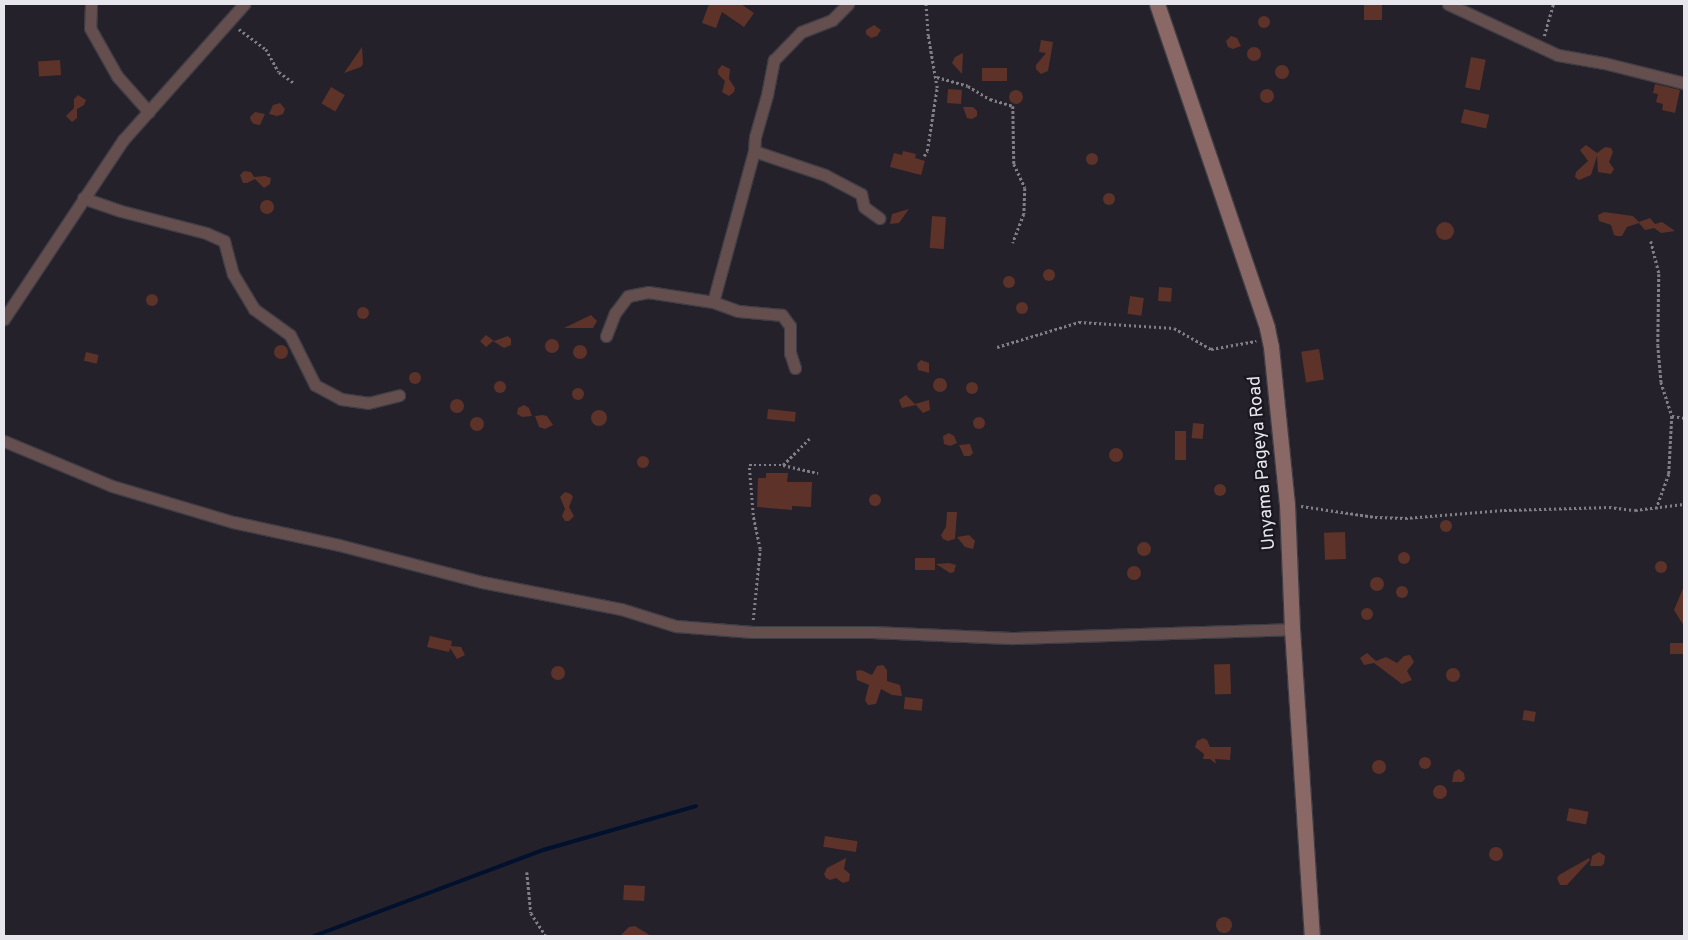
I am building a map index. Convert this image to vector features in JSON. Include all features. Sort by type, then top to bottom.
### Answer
[{"type":"street","points":[[91,4],[90,28],[117,76],[149,112]]},
{"type":"street","points":[[4,319],[83,198],[107,167],[123,140],[244,4]]},
{"type":"street","points":[[713,302],[754,151],[755,137],[767,95],[774,60],[801,32],[832,20],[848,4]]},
{"type":"street","name":"Unyama Pageya Road","points":[[1157,4],[1269,338],[1287,504],[1292,629],[1312,936]]},
{"type":"street","points":[[1448,4],[1558,55],[1604,63],[1684,83]]},
{"type":"street","points":[[754,151],[824,175],[861,194],[864,207],[879,218]]},
{"type":"street","points":[[83,198],[121,211],[206,233],[224,241],[232,274],[254,309],[290,335],[315,384],[341,399],[368,403],[399,395]]},
{"type":"street","points":[[606,336],[616,313],[628,296],[648,292],[713,302],[738,311],[782,315],[790,326],[790,353],[794,368]]},
{"type":"street","points":[[4,441],[112,486],[233,522],[339,545],[482,582],[621,609],[676,626],[753,632],[854,631],[1012,638],[1292,629]]},
{"type":"path","points":[[924,156],[928,151],[928,134],[933,118],[937,78],[928,36],[926,4]]},
{"type":"path","points":[[1541,47],[1553,4]]},
{"type":"path","points":[[228,20],[266,49],[279,72],[294,83]]},
{"type":"path","points":[[937,78],[968,86],[990,99],[1013,106],[1014,164],[1025,188],[1024,214],[1013,243]]},
{"type":"path","points":[[1651,241],[1660,274],[1658,345],[1661,382],[1672,416],[1669,474],[1656,509]]},
{"type":"path","points":[[997,347],[1079,322],[1174,328],[1211,349],[1269,338]]},
{"type":"path","points":[[1672,416],[1684,418]]},
{"type":"path","points":[[783,465],[810,438]]},
{"type":"path","points":[[753,632],[760,549],[754,515],[749,465],[783,465],[818,473]]},
{"type":"path","points":[[1287,504],[1375,517],[1404,518],[1504,510],[1656,509],[1684,504]]},
{"type":"path","points":[[527,872],[531,913],[546,936]]},
{"type":"building","points":[[709,4],[741,4],[754,13],[744,27],[722,12],[716,28],[702,23]]},
{"type":"building","points":[[1364,4],[1382,4],[1382,20],[1364,20]]},
{"type":"building","points":[[1266,16],[1269,17],[1269,27],[1262,28],[1259,27],[1258,20],[1259,17]]},
{"type":"building","points":[[874,25],[881,30],[877,36],[871,38],[866,34],[866,30]]},
{"type":"building","points":[[1231,36],[1237,38],[1241,46],[1233,49],[1228,47],[1226,41]]},
{"type":"building","points":[[1041,40],[1053,42],[1048,71],[1041,74],[1036,69],[1036,65],[1046,53],[1039,52]]},
{"type":"building","points":[[362,47],[363,64],[361,67],[344,73]]},
{"type":"building","points":[[1251,47],[1257,47],[1261,54],[1257,61],[1251,61],[1247,57],[1247,51]]},
{"type":"building","points":[[963,53],[962,74],[952,63],[955,57]]},
{"type":"building","points":[[1471,57],[1486,60],[1480,90],[1465,87]]},
{"type":"building","points":[[60,60],[61,75],[39,76],[38,62]]},
{"type":"building","points":[[722,65],[730,69],[729,79],[735,88],[734,92],[729,96],[722,92],[725,81],[718,74],[718,70]]},
{"type":"building","points":[[1282,65],[1287,67],[1289,72],[1287,77],[1282,79],[1277,77],[1275,72],[1277,67]]},
{"type":"building","points":[[982,68],[1007,68],[1007,81],[982,81]]},
{"type":"building","points":[[1655,84],[1680,90],[1675,113],[1662,110],[1663,104],[1656,102],[1658,94],[1653,93]]},
{"type":"building","points":[[331,87],[345,95],[335,111],[322,103]]},
{"type":"building","points":[[948,89],[962,90],[961,104],[947,103]]},
{"type":"building","points":[[1267,89],[1272,91],[1274,96],[1272,101],[1267,103],[1262,101],[1260,96],[1262,91]]},
{"type":"building","points":[[1016,90],[1021,92],[1023,97],[1021,102],[1016,104],[1011,102],[1009,97],[1011,92]]},
{"type":"building","points":[[78,95],[86,100],[84,105],[77,109],[77,118],[72,122],[66,116],[74,108],[74,99]]},
{"type":"building","points":[[280,103],[285,109],[283,114],[277,116],[269,114],[273,105]]},
{"type":"building","points":[[963,107],[973,107],[977,111],[977,116],[972,119],[967,118]]},
{"type":"building","points":[[1464,109],[1489,115],[1486,128],[1461,123]]},
{"type":"building","points":[[255,112],[265,114],[260,125],[254,124],[251,121],[250,117]]},
{"type":"building","points":[[1586,145],[1597,153],[1605,147],[1611,148],[1613,152],[1609,162],[1614,169],[1611,174],[1598,172],[1597,156],[1591,175],[1579,180],[1575,177],[1576,172],[1588,161],[1580,150]]},
{"type":"building","points":[[903,151],[916,154],[915,158],[925,161],[921,175],[890,167],[894,153],[902,155]]},
{"type":"building","points":[[1094,153],[1097,154],[1097,164],[1090,165],[1087,164],[1086,157],[1087,154]]},
{"type":"building","points":[[244,171],[251,172],[254,177],[265,176],[271,178],[270,184],[264,188],[255,179],[243,183],[240,175]]},
{"type":"building","points":[[1111,193],[1114,194],[1114,204],[1107,205],[1104,204],[1103,197],[1104,194]]},
{"type":"building","points":[[267,200],[272,202],[274,207],[272,212],[267,214],[262,212],[260,207],[262,202]]},
{"type":"building","points":[[909,209],[899,223],[890,224],[892,214]]},
{"type":"building","points":[[1604,212],[1633,216],[1639,222],[1650,218],[1655,224],[1662,222],[1675,231],[1661,233],[1654,228],[1645,230],[1639,223],[1627,227],[1622,236],[1617,236],[1614,235],[1611,225],[1599,221],[1598,215]]},
{"type":"building","points":[[932,216],[946,217],[944,249],[930,248]]},
{"type":"building","points":[[1445,222],[1451,225],[1454,231],[1451,237],[1445,240],[1439,237],[1436,231],[1439,225]]},
{"type":"building","points":[[1051,269],[1054,270],[1054,280],[1047,281],[1044,280],[1043,273],[1044,270]]},
{"type":"building","points":[[1011,276],[1014,277],[1014,287],[1007,288],[1004,287],[1003,280],[1004,277]]},
{"type":"building","points":[[1159,287],[1172,288],[1171,302],[1158,301]]},
{"type":"building","points":[[154,294],[157,295],[157,305],[150,306],[147,305],[146,298],[147,295]]},
{"type":"building","points":[[1130,296],[1144,298],[1141,316],[1127,314]]},
{"type":"building","points":[[1024,302],[1027,303],[1027,313],[1020,314],[1017,313],[1016,306],[1017,303]]},
{"type":"building","points":[[365,307],[368,308],[368,318],[361,319],[358,318],[357,311],[358,308]]},
{"type":"building","points":[[591,315],[597,321],[593,328],[564,328]]},
{"type":"building","points":[[486,335],[494,341],[508,336],[511,339],[511,345],[504,348],[493,341],[486,347],[480,341]]},
{"type":"building","points":[[552,339],[557,341],[559,346],[557,351],[552,353],[547,351],[545,346],[547,341]]},
{"type":"building","points":[[281,345],[286,347],[288,352],[286,357],[281,359],[276,357],[274,352],[276,347]]},
{"type":"building","points":[[580,345],[585,347],[587,352],[585,357],[580,359],[575,357],[573,352],[575,347]]},
{"type":"building","points":[[1319,349],[1324,380],[1306,382],[1301,352]]},
{"type":"building","points":[[86,352],[99,355],[97,364],[84,361]]},
{"type":"building","points":[[921,360],[929,363],[929,373],[918,370],[917,364]]},
{"type":"building","points":[[417,372],[420,373],[420,383],[413,384],[410,383],[409,376],[410,373]]},
{"type":"building","points":[[940,378],[945,380],[947,385],[945,390],[940,392],[935,390],[933,385],[935,380]]},
{"type":"building","points":[[502,381],[505,382],[505,392],[498,393],[495,392],[494,385],[495,382]]},
{"type":"building","points":[[974,382],[977,383],[977,393],[970,394],[967,393],[966,386],[967,383]]},
{"type":"building","points":[[580,388],[583,389],[583,399],[576,400],[573,399],[572,392],[573,389]]},
{"type":"building","points":[[906,395],[915,404],[929,400],[930,410],[923,413],[916,405],[902,408],[899,400]]},
{"type":"building","points":[[457,399],[462,401],[464,406],[462,411],[457,413],[452,411],[450,406],[452,401]]},
{"type":"building","points":[[524,405],[529,408],[532,416],[522,417],[517,414],[518,408]]},
{"type":"building","points":[[768,409],[796,412],[795,422],[767,419]]},
{"type":"building","points":[[599,410],[607,418],[599,426],[591,418]]},
{"type":"building","points":[[535,416],[547,416],[553,425],[545,429],[539,427]]},
{"type":"building","points":[[477,417],[482,419],[484,424],[482,429],[477,431],[472,429],[470,424],[472,419]]},
{"type":"building","points":[[981,417],[984,418],[984,428],[977,429],[974,428],[973,421],[974,418]]},
{"type":"building","points":[[1193,423],[1204,424],[1203,439],[1192,438]]},
{"type":"building","points":[[1175,431],[1186,431],[1186,460],[1175,460]]},
{"type":"building","points":[[949,433],[954,436],[957,443],[950,446],[944,444],[943,436]]},
{"type":"building","points":[[970,444],[973,453],[970,456],[964,456],[959,445]]},
{"type":"building","points":[[1116,448],[1121,450],[1123,455],[1121,460],[1116,462],[1111,460],[1109,455],[1111,450]]},
{"type":"building","points":[[645,456],[648,457],[648,467],[641,468],[638,467],[637,460],[638,457]]},
{"type":"building","points":[[766,473],[788,473],[787,482],[812,482],[811,507],[792,506],[792,510],[757,507],[758,478],[766,478]]},
{"type":"building","points":[[1222,484],[1225,485],[1225,495],[1218,496],[1215,495],[1214,488],[1215,485]]},
{"type":"building","points":[[565,492],[573,497],[569,507],[574,516],[569,521],[565,521],[562,516],[565,509],[560,497]]},
{"type":"building","points":[[877,494],[880,495],[880,505],[873,506],[870,505],[869,498],[870,495]]},
{"type":"building","points":[[947,512],[957,512],[955,539],[948,541],[943,539],[941,535],[946,527]]},
{"type":"building","points":[[1448,520],[1451,521],[1451,531],[1444,532],[1441,531],[1440,524],[1441,521]]},
{"type":"building","points":[[1345,532],[1346,559],[1325,560],[1324,533]]},
{"type":"building","points":[[969,535],[975,541],[973,549],[965,547],[957,537]]},
{"type":"building","points":[[1144,542],[1149,544],[1151,549],[1149,554],[1144,556],[1139,554],[1137,549],[1139,544]]},
{"type":"building","points":[[1406,552],[1409,553],[1409,563],[1402,564],[1399,563],[1398,556],[1399,553]]},
{"type":"building","points":[[915,558],[935,558],[935,570],[915,570]]},
{"type":"building","points":[[1663,561],[1666,562],[1666,572],[1659,573],[1656,572],[1655,565],[1656,562]]},
{"type":"building","points":[[949,563],[956,565],[954,572],[950,573],[936,564]]},
{"type":"building","points":[[1134,566],[1139,568],[1141,573],[1139,578],[1134,580],[1129,578],[1127,573],[1129,568]]},
{"type":"building","points":[[1377,577],[1382,579],[1384,584],[1382,589],[1377,591],[1372,589],[1370,584],[1372,579]]},
{"type":"building","points":[[1404,586],[1407,587],[1407,597],[1400,598],[1397,597],[1396,590],[1397,587]]},
{"type":"building","points":[[1684,586],[1684,626],[1674,610]]},
{"type":"building","points":[[1369,608],[1372,609],[1372,619],[1365,620],[1362,619],[1361,612],[1362,609]]},
{"type":"building","points":[[430,636],[452,641],[451,646],[461,647],[465,655],[457,659],[450,648],[449,652],[427,647]]},
{"type":"building","points":[[1670,643],[1684,643],[1684,654],[1670,654]]},
{"type":"building","points":[[1367,653],[1376,661],[1386,657],[1397,663],[1404,656],[1410,655],[1414,662],[1407,671],[1412,680],[1402,684],[1374,663],[1364,665],[1360,658]]},
{"type":"building","points":[[1230,664],[1231,694],[1215,695],[1214,665]]},
{"type":"building","points":[[883,665],[887,670],[887,681],[900,685],[902,696],[892,695],[881,689],[876,704],[868,705],[865,700],[869,685],[857,680],[856,671],[861,670],[872,675],[877,666]]},
{"type":"building","points":[[558,666],[563,668],[565,673],[563,678],[558,680],[553,678],[551,673],[553,668]]},
{"type":"building","points":[[1453,668],[1458,670],[1460,675],[1458,680],[1453,682],[1448,680],[1446,675],[1448,670]]},
{"type":"building","points":[[905,697],[923,699],[922,711],[904,709]]},
{"type":"building","points":[[1524,710],[1536,712],[1534,722],[1522,720]]},
{"type":"building","points":[[1203,738],[1207,740],[1210,747],[1231,747],[1230,760],[1215,759],[1216,764],[1210,759],[1203,759],[1204,754],[1195,747],[1197,741]]},
{"type":"building","points":[[1427,757],[1430,758],[1430,768],[1423,769],[1420,768],[1419,761],[1420,758]]},
{"type":"building","points":[[1379,760],[1384,762],[1386,767],[1384,772],[1379,774],[1374,772],[1372,767],[1374,762]]},
{"type":"building","points":[[1459,769],[1464,773],[1465,779],[1462,782],[1452,782],[1454,772]]},
{"type":"building","points":[[1440,785],[1445,787],[1447,792],[1445,797],[1440,799],[1435,797],[1433,792],[1435,787]]},
{"type":"building","points":[[1569,808],[1589,812],[1586,825],[1567,821]]},
{"type":"building","points":[[825,836],[858,841],[856,852],[823,847]]},
{"type":"building","points":[[1496,847],[1501,849],[1503,854],[1501,859],[1496,861],[1491,859],[1489,854],[1491,849]]},
{"type":"building","points":[[1599,852],[1605,856],[1604,864],[1601,866],[1590,866],[1592,856]]},
{"type":"building","points":[[846,858],[844,869],[850,874],[849,881],[843,883],[836,878],[830,880],[826,878],[824,874],[827,868]]},
{"type":"building","points":[[1589,858],[1590,860],[1567,885],[1560,885],[1557,878],[1559,875]]},
{"type":"building","points":[[624,885],[645,886],[644,901],[623,900]]},
{"type":"building","points":[[1224,917],[1232,925],[1224,933],[1216,925]]},
{"type":"building","points":[[635,926],[651,936],[620,936],[629,927]]},
{"type":"waterway","points":[[314,936],[543,850],[696,806]]}]
